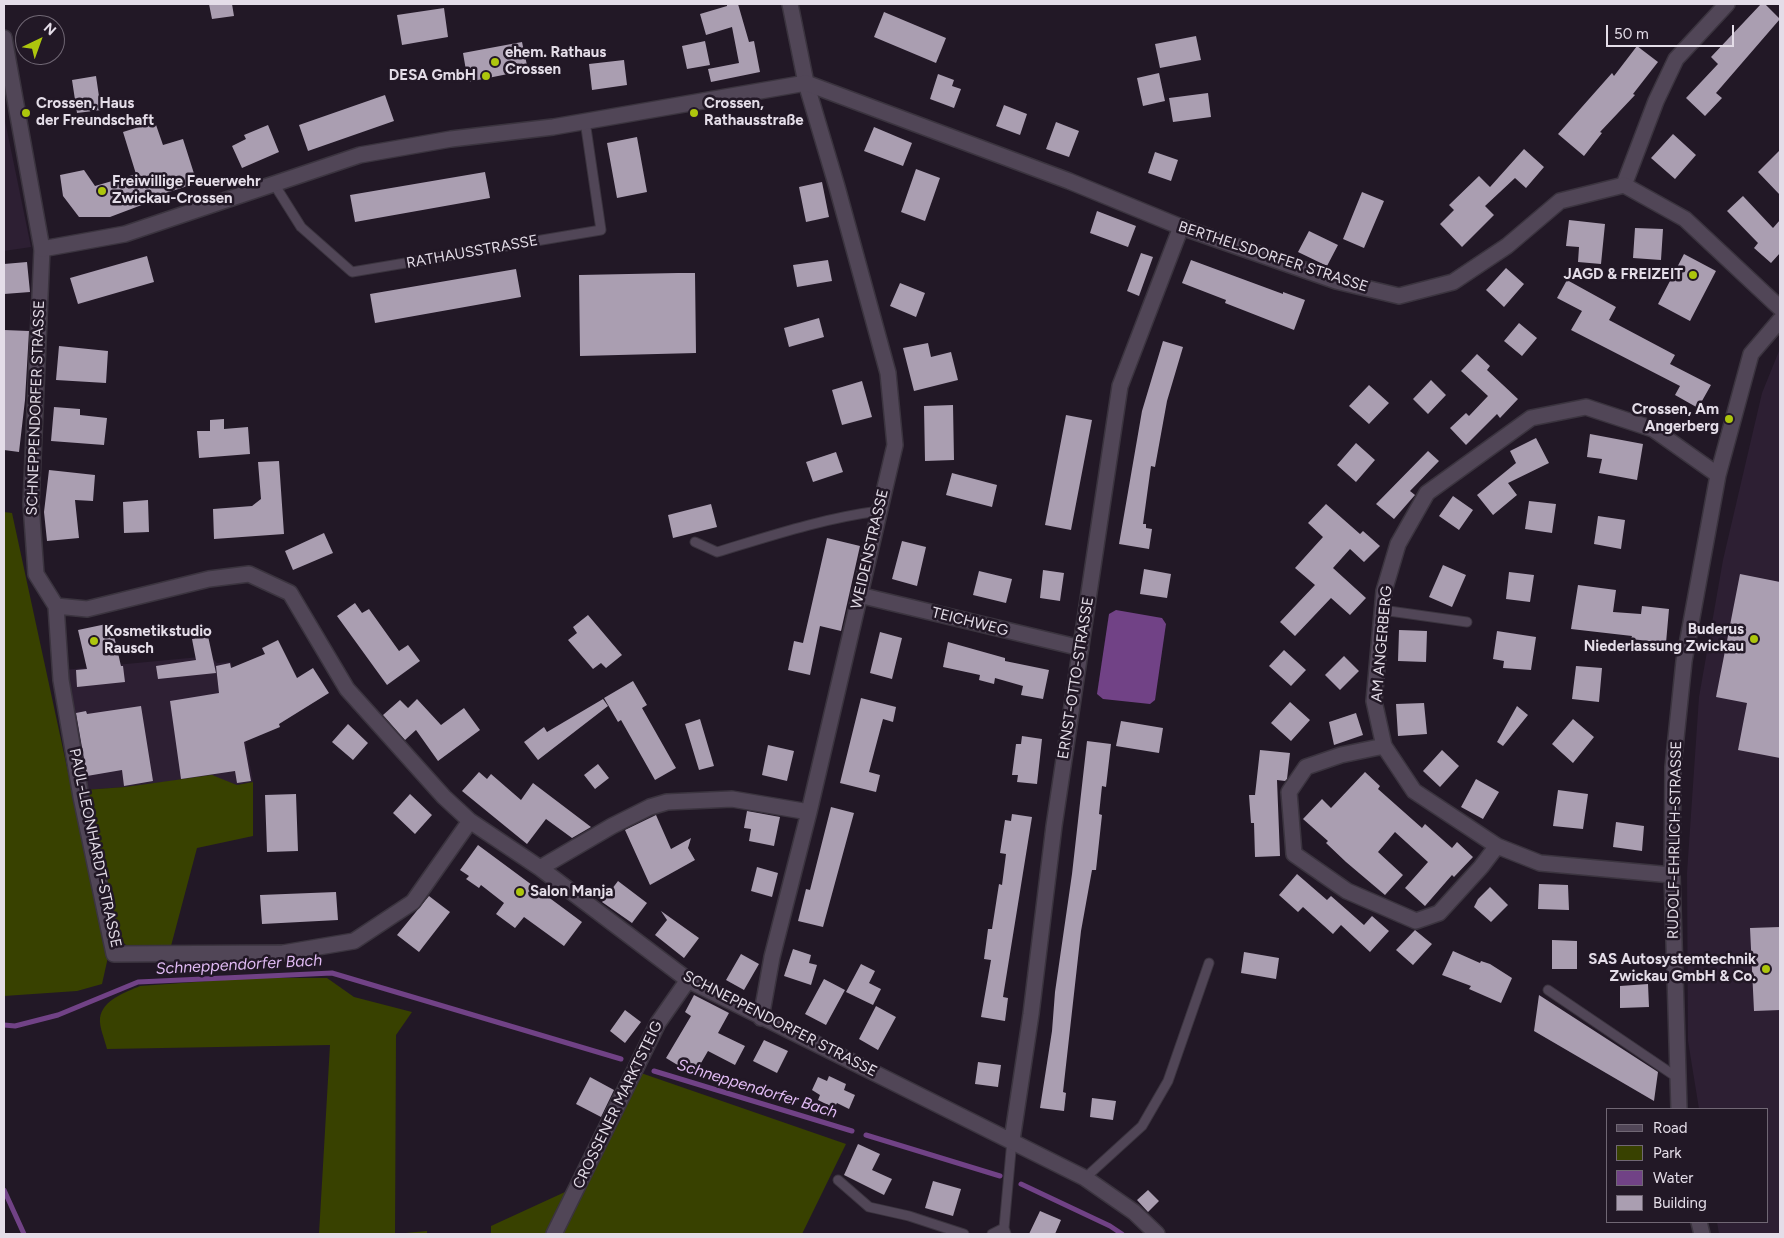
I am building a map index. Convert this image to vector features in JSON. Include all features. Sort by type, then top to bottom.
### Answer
[{"type":"street","name":"WEIDENSTRASSE","points":[[762,1018],[772,957],[895,445],[888,373],[837,187],[806,83],[790,4]]},
{"type":"street","points":[[1727,4],[1676,59],[1656,100],[1624,185],[1685,219],[1780,308]]},
{"type":"street","name":"SCHNEPPENDORFER STRASSE","points":[[4,38],[42,249],[31,504],[36,574],[56,606],[87,608],[209,579],[249,574],[290,593],[347,689],[444,797],[470,821],[540,868],[688,980],[1085,1178],[1134,1212],[1157,1234]]},
{"type":"street","points":[[42,249],[125,234],[360,155],[586,121],[806,83]]},
{"type":"street","name":"BERTHELSDORFER STRASSE","points":[[806,83],[1069,181],[1181,227],[1336,281],[1399,296],[1453,282],[1506,246],[1560,201],[1624,185]]},
{"type":"street","name":"ERNST-OTTO-STRASSE","points":[[1012,1140],[1031,1014],[1054,826],[1120,386],[1181,227]]},
{"type":"street","name":"RUDOLF-EHRLICH-STRASSE","points":[[1679,1108],[1672,875],[1673,767],[1684,661],[1718,475],[1751,354],[1780,320]]},
{"type":"street","name":"AM ANGERBERG","points":[[1672,875],[1540,863],[1497,846],[1414,791],[1384,746],[1374,701],[1384,591],[1398,544],[1427,493],[1531,418],[1586,407],[1653,429],[1718,475]]},
{"type":"street","name":"TEICHWEG","points":[[859,594],[1081,648]]},
{"type":"street","name":"PAUL-LEONHARDT-STRASSE","points":[[56,606],[61,680],[81,797],[114,954],[282,953],[354,941],[413,902],[470,821]]},
{"type":"street","points":[[1384,746],[1341,755],[1306,767],[1289,792],[1294,854],[1347,891],[1416,921],[1439,913],[1481,867],[1497,846]]},
{"type":"street","points":[[540,868],[612,826],[650,807],[667,802],[732,799],[808,812]]},
{"type":"street","name":"CROSSENER MARKTSTEIG","points":[[554,1234],[658,1023],[688,980]]},
{"type":"lane","name":"RATHAUSSTRASSE","points":[[274,184],[301,227],[352,272],[601,230],[586,121]]},
{"type":"lane","points":[[696,542],[717,552],[815,524],[855,514],[879,511]]},
{"type":"lane","points":[[1382,610],[1466,622]]},
{"type":"lane","points":[[1085,1178],[1142,1126],[1168,1081],[1209,963]]},
{"type":"lane","points":[[1548,990],[1678,1078]]},
{"type":"lane","points":[[992,1234],[1005,1231],[1012,1140]]},
{"type":"lane","points":[[838,1180],[869,1207],[909,1216],[964,1234]]},
{"type":"shaded area","points":[[4,116],[31,247],[4,251]]},
{"type":"shaded area","points":[[1779,351],[1780,1234],[1719,1234],[1717,1223],[1769,1223],[1769,1108],[1699,1108],[1688,1041],[1687,873],[1699,697],[1723,560],[1762,393]]},
{"type":"shaded area","points":[[210,656],[217,663],[231,662],[253,782],[237,785],[212,776],[84,790],[63,670]]},
{"type":"green space","points":[[4,512],[12,513],[108,957],[102,984],[77,991],[4,996]]},
{"type":"green space","points":[[212,775],[237,785],[253,782],[253,836],[197,848],[171,946],[126,945],[115,935],[84,790],[125,787]]},
{"type":"green space","points":[[252,978],[327,978],[354,997],[412,1012],[396,1035],[395,1234],[319,1234],[330,1045],[107,1049],[100,1018],[105,1006],[122,994],[140,986]]},
{"type":"green space","points":[[641,1073],[846,1144],[802,1234],[491,1234],[491,1226],[565,1192],[580,1198]]},
{"type":"green space","points":[[427,1231],[427,1234],[395,1234]]},
{"type":"water","points":[[1116,610],[1162,618],[1166,624],[1155,700],[1150,704],[1103,699],[1097,694],[1109,614]]},
{"type":"building","points":[[209,4],[232,4],[234,16],[212,19]]},
{"type":"building","points":[[727,4],[738,4],[749,42],[754,41],[760,72],[711,82],[708,69],[739,63],[732,27],[706,35],[700,14],[727,6]]},
{"type":"building","points":[[1761,4],[1765,4],[1780,19],[1716,93],[1722,98],[1705,116],[1686,98],[1718,64],[1711,57]]},
{"type":"building","points":[[444,8],[448,37],[402,45],[397,15]]},
{"type":"building","points":[[884,12],[946,38],[936,63],[874,37]]},
{"type":"building","points":[[1196,36],[1201,60],[1160,68],[1155,44]]},
{"type":"building","points":[[705,41],[710,65],[687,69],[682,46]]},
{"type":"building","name":"ehem. Rathaus Crossen","points":[[522,42],[528,70],[468,82],[463,53]]},
{"type":"building","points":[[1637,46],[1658,62],[1633,94],[1635,95],[1600,132],[1602,133],[1584,156],[1558,134],[1612,73],[1614,76]]},
{"type":"building","points":[[624,60],[627,85],[592,90],[589,64]]},
{"type":"building","points":[[1159,73],[1165,101],[1143,106],[1137,78]]},
{"type":"building","points":[[938,74],[954,80],[952,86],[961,89],[954,108],[930,99]]},
{"type":"building","points":[[96,76],[101,110],[77,113],[72,80]]},
{"type":"building","points":[[1208,93],[1211,117],[1173,122],[1169,98]]},
{"type":"building","points":[[385,95],[394,121],[308,151],[299,125]]},
{"type":"building","points":[[1004,105],[1027,114],[1020,135],[996,126]]},
{"type":"building","points":[[155,122],[163,145],[183,139],[197,183],[144,200],[147,203],[110,217],[79,217],[63,196],[60,175],[84,170],[95,186],[136,174],[123,132]]},
{"type":"building","points":[[1056,122],[1079,131],[1069,157],[1046,149]]},
{"type":"building","points":[[268,125],[279,152],[242,168],[232,146],[246,139],[244,135]]},
{"type":"building","points":[[874,127],[912,143],[903,166],[864,151]]},
{"type":"building","points":[[1673,134],[1696,155],[1675,179],[1651,158]]},
{"type":"building","points":[[637,137],[647,192],[617,198],[607,143]]},
{"type":"building","points":[[1524,149],[1544,167],[1526,188],[1515,178],[1485,206],[1494,215],[1462,247],[1440,224],[1454,210],[1449,205],[1479,176],[1490,187]]},
{"type":"building","points":[[1780,150],[1780,195],[1758,172]]},
{"type":"building","points":[[1155,152],[1178,160],[1171,181],[1148,173]]},
{"type":"building","points":[[916,169],[940,178],[925,221],[901,212]]},
{"type":"building","points":[[485,172],[490,198],[355,222],[350,195]]},
{"type":"building","points":[[822,182],[829,217],[806,222],[799,187]]},
{"type":"building","points":[[1362,192],[1384,201],[1364,248],[1343,239]]},
{"type":"building","points":[[1743,196],[1773,228],[1780,220],[1780,253],[1771,263],[1754,248],[1758,243],[1727,211]]},
{"type":"building","points":[[1097,211],[1136,226],[1128,247],[1090,233]]},
{"type":"building","points":[[1569,220],[1605,224],[1601,264],[1578,262],[1579,247],[1566,246]]},
{"type":"building","points":[[1635,228],[1663,229],[1661,260],[1633,258]]},
{"type":"building","points":[[1309,231],[1338,245],[1327,266],[1298,252]]},
{"type":"building","points":[[1141,253],[1153,257],[1139,296],[1127,291]]},
{"type":"building","points":[[1684,254],[1716,271],[1690,321],[1658,304]]},
{"type":"building","points":[[147,256],[154,282],[78,304],[70,278]]},
{"type":"building","points":[[828,260],[832,281],[797,287],[793,265]]},
{"type":"building","points":[[1191,260],[1283,294],[1283,292],[1305,300],[1294,330],[1225,303],[1226,300],[1182,283]]},
{"type":"building","points":[[27,262],[30,292],[4,294],[4,264]]},
{"type":"building","points":[[1506,268],[1524,284],[1504,307],[1486,290]]},
{"type":"building","points":[[516,269],[521,297],[375,323],[370,294]]},
{"type":"building","points":[[695,273],[696,353],[580,356],[579,275]]},
{"type":"building","points":[[1567,280],[1616,307],[1609,320],[1675,355],[1670,364],[1711,385],[1698,408],[1675,395],[1680,386],[1571,330],[1582,311],[1557,298]]},
{"type":"building","points":[[900,283],[925,293],[916,317],[890,306]]},
{"type":"building","points":[[819,318],[824,337],[789,347],[784,328]]},
{"type":"building","points":[[1519,323],[1537,338],[1522,356],[1504,341]]},
{"type":"building","points":[[4,330],[29,331],[25,400],[19,452],[4,450]]},
{"type":"building","points":[[1163,341],[1183,347],[1167,401],[1155,467],[1151,466],[1143,524],[1146,524],[1146,528],[1152,529],[1149,549],[1119,544],[1142,411]]},
{"type":"building","points":[[928,343],[931,357],[951,352],[958,380],[914,391],[903,348]]},
{"type":"building","points":[[59,346],[108,351],[106,383],[56,380]]},
{"type":"building","points":[[1477,354],[1490,366],[1487,370],[1518,399],[1500,418],[1497,414],[1466,445],[1450,428],[1466,413],[1469,416],[1488,396],[1461,371]]},
{"type":"building","points":[[1431,380],[1446,395],[1428,414],[1413,399]]},
{"type":"building","points":[[862,381],[872,417],[842,425],[832,390]]},
{"type":"building","points":[[1369,385],[1389,403],[1369,424],[1349,406]]},
{"type":"building","points":[[953,405],[954,460],[925,461],[924,406]]},
{"type":"building","points":[[54,407],[80,409],[80,415],[107,418],[104,445],[51,441]]},
{"type":"building","points":[[1066,415],[1092,420],[1071,530],[1045,525]]},
{"type":"building","points":[[224,419],[224,429],[248,427],[250,454],[199,458],[197,431],[210,431],[210,420]]},
{"type":"building","points":[[1590,434],[1643,444],[1637,480],[1599,473],[1602,459],[1587,457]]},
{"type":"building","points":[[1536,438],[1549,463],[1508,483],[1517,495],[1493,515],[1477,495],[1516,463],[1510,451]]},
{"type":"building","points":[[1356,443],[1375,460],[1356,482],[1337,465]]},
{"type":"building","points":[[1428,451],[1439,461],[1410,491],[1415,495],[1394,519],[1376,504]]},
{"type":"building","points":[[836,452],[843,472],[813,482],[806,462]]},
{"type":"building","points":[[279,461],[284,534],[214,539],[213,509],[252,506],[261,499],[258,462]]},
{"type":"building","points":[[49,470],[95,475],[93,501],[75,500],[79,538],[47,541],[44,512]]},
{"type":"building","points":[[952,473],[997,485],[992,507],[946,495]]},
{"type":"building","points":[[1453,496],[1473,510],[1459,530],[1439,516]]},
{"type":"building","points":[[148,500],[149,532],[124,533],[123,502]]},
{"type":"building","points":[[1529,501],[1556,504],[1552,533],[1525,529]]},
{"type":"building","points":[[711,504],[717,527],[673,538],[668,515]]},
{"type":"building","points":[[1326,504],[1360,534],[1363,531],[1380,546],[1364,562],[1350,549],[1333,568],[1366,598],[1350,615],[1331,598],[1295,636],[1280,622],[1315,585],[1295,568],[1323,537],[1308,523]]},
{"type":"building","points":[[1598,516],[1625,520],[1621,549],[1594,544]]},
{"type":"building","points":[[324,533],[333,553],[293,570],[285,551]]},
{"type":"building","points":[[827,538],[860,546],[841,631],[820,626],[810,675],[788,670],[794,641],[803,643]]},
{"type":"building","points":[[902,541],[926,547],[917,586],[892,579]]},
{"type":"building","points":[[1443,565],[1466,575],[1452,607],[1429,597]]},
{"type":"building","points":[[1144,569],[1171,574],[1167,598],[1140,594]]},
{"type":"building","points":[[1043,570],[1064,573],[1060,601],[1040,598]]},
{"type":"building","points":[[979,571],[1012,579],[1006,603],[973,595]]},
{"type":"building","points":[[1509,572],[1534,575],[1530,602],[1506,599]]},
{"type":"building","name":"Buderus Niederlassung Zwickau","points":[[1740,574],[1780,582],[1780,758],[1738,750],[1747,703],[1716,697]]},
{"type":"building","points":[[1578,585],[1616,590],[1613,612],[1641,614],[1642,606],[1669,609],[1666,643],[1631,639],[1632,636],[1571,629]]},
{"type":"building","points":[[355,603],[362,613],[369,609],[399,651],[408,645],[420,661],[387,685],[337,616]]},
{"type":"building","points":[[588,615],[622,655],[606,668],[601,663],[593,669],[568,640],[577,633],[573,627]]},
{"type":"building","points":[[111,623],[121,666],[123,666],[125,682],[77,687],[76,670],[87,669],[78,630]]},
{"type":"building","points":[[1399,630],[1427,631],[1426,662],[1398,661]]},
{"type":"building","points":[[1497,631],[1536,637],[1531,670],[1503,668],[1504,661],[1493,659]]},
{"type":"building","points":[[880,632],[902,638],[892,679],[870,673]]},
{"type":"building","points":[[208,636],[216,673],[158,679],[156,666],[196,660],[192,639]]},
{"type":"building","points":[[278,640],[297,678],[313,668],[329,693],[279,724],[280,727],[244,742],[251,781],[237,783],[235,771],[181,779],[170,701],[219,693],[216,666],[230,663],[231,668],[265,654],[262,648]]},
{"type":"building","points":[[948,642],[1005,658],[1005,661],[1049,670],[1043,699],[1021,695],[1023,686],[995,678],[994,684],[979,680],[980,675],[943,667]]},
{"type":"building","points":[[1284,650],[1306,670],[1291,686],[1269,666]]},
{"type":"building","points":[[1344,656],[1359,671],[1340,690],[1325,675]]},
{"type":"building","points":[[1576,666],[1602,668],[1599,702],[1572,699]]},
{"type":"building","points":[[633,681],[647,705],[642,708],[676,768],[655,780],[621,720],[618,722],[604,698]]},
{"type":"building","points":[[861,698],[896,707],[893,722],[883,719],[869,772],[880,775],[876,792],[840,783]]},
{"type":"building","points":[[417,699],[441,725],[464,708],[480,730],[438,761],[416,730],[405,740],[383,715],[400,700],[408,708]]},
{"type":"building","points":[[603,699],[608,706],[538,760],[524,742],[544,727],[547,732]]},
{"type":"building","points":[[1290,702],[1310,720],[1291,741],[1271,723]]},
{"type":"building","points":[[1424,703],[1427,734],[1398,736],[1396,704]]},
{"type":"building","points":[[141,706],[153,781],[124,786],[122,770],[87,776],[76,713],[86,711],[87,714]]},
{"type":"building","points":[[1517,706],[1528,715],[1503,746],[1497,742]]},
{"type":"building","points":[[1356,713],[1363,735],[1334,745],[1329,722]]},
{"type":"building","points":[[700,719],[714,766],[699,770],[685,724]]},
{"type":"building","points":[[1573,719],[1594,737],[1573,763],[1552,744]]},
{"type":"building","points":[[1121,721],[1163,728],[1159,753],[1116,746]]},
{"type":"building","points":[[348,724],[368,743],[353,760],[332,742]]},
{"type":"building","points":[[1022,736],[1042,739],[1037,784],[1017,782],[1018,775],[1012,775],[1016,744],[1021,744]]},
{"type":"building","points":[[1087,741],[1111,744],[1106,787],[1102,786],[1099,814],[1102,815],[1096,870],[1092,870],[1081,931],[1063,1092],[1066,1093],[1064,1111],[1040,1108],[1052,1031],[1055,992],[1072,874]]},
{"type":"building","points":[[768,745],[794,751],[787,781],[762,775]]},
{"type":"building","points":[[1260,750],[1290,753],[1287,779],[1285,781],[1277,780],[1280,856],[1255,857],[1254,823],[1251,823],[1249,795],[1255,795]]},
{"type":"building","points":[[1442,750],[1459,766],[1440,787],[1423,771]]},
{"type":"building","points":[[598,764],[609,778],[595,789],[584,775]]},
{"type":"building","points":[[479,772],[487,779],[491,774],[521,800],[533,783],[591,827],[572,838],[546,819],[527,844],[462,791]]},
{"type":"building","points":[[1365,772],[1380,786],[1378,789],[1422,828],[1425,824],[1452,848],[1457,842],[1473,857],[1454,877],[1452,875],[1425,906],[1405,888],[1428,862],[1395,832],[1378,852],[1403,875],[1385,895],[1346,862],[1326,843],[1328,841],[1303,819],[1322,799],[1331,808]]},
{"type":"building","points":[[1476,779],[1499,792],[1483,819],[1461,807]]},
{"type":"building","points":[[1558,790],[1588,794],[1583,829],[1553,826]]},
{"type":"building","points":[[296,794],[298,851],[267,852],[265,795]]},
{"type":"building","points":[[410,794],[432,815],[415,834],[393,813]]},
{"type":"building","points":[[831,807],[854,813],[823,927],[798,921],[806,889],[810,890]]},
{"type":"building","points":[[747,811],[780,817],[774,846],[749,841],[751,829],[744,828]]},
{"type":"building","points":[[1012,814],[1032,817],[1003,997],[1008,998],[1005,1021],[981,1017],[991,960],[984,959],[988,929],[992,929],[999,884],[1002,885],[1006,854],[1000,853],[1005,820],[1011,821]]},
{"type":"building","points":[[656,815],[671,849],[691,838],[688,848],[695,860],[650,885],[625,830]]},
{"type":"building","points":[[1616,822],[1644,826],[1642,851],[1613,847]]},
{"type":"building","points":[[478,845],[582,922],[564,946],[524,917],[515,928],[496,914],[504,903],[481,885],[479,888],[466,879],[469,876],[460,870]]},
{"type":"building","points":[[757,867],[778,873],[772,897],[751,891]]},
{"type":"building","points":[[1297,874],[1327,900],[1331,896],[1364,925],[1372,916],[1389,931],[1370,952],[1341,925],[1333,934],[1303,907],[1298,912],[1279,895]]},
{"type":"building","points":[[618,881],[647,903],[632,923],[602,902]]},
{"type":"building","points":[[1539,884],[1568,885],[1569,910],[1538,909]]},
{"type":"building","points":[[1490,887],[1508,905],[1491,922],[1474,907],[1478,899]]},
{"type":"building","points":[[336,892],[338,920],[262,924],[260,895]]},
{"type":"building","points":[[429,896],[450,912],[419,952],[397,935]]},
{"type":"building","points":[[661,911],[699,938],[684,958],[655,935],[667,920]]},
{"type":"building","name":"SAS Autosystemtechnik Zwickau GmbH & Co.","points":[[1780,927],[1780,1010],[1754,1011],[1750,928]]},
{"type":"building","points":[[1415,930],[1432,944],[1413,965],[1396,950]]},
{"type":"building","points":[[1552,940],[1577,941],[1577,969],[1552,969]]},
{"type":"building","points":[[793,949],[811,955],[809,963],[817,965],[811,985],[784,976]]},
{"type":"building","points":[[1453,951],[1480,963],[1481,961],[1490,964],[1512,978],[1501,1003],[1469,989],[1471,986],[1442,975]]},
{"type":"building","points":[[1244,952],[1279,958],[1276,979],[1241,973]]},
{"type":"building","points":[[741,954],[759,964],[744,990],[726,980]]},
{"type":"building","points":[[861,964],[875,971],[869,983],[881,989],[873,1005],[846,992]]},
{"type":"building","points":[[824,979],[845,990],[826,1025],[805,1014]]},
{"type":"building","points":[[1648,984],[1649,1007],[1620,1008],[1620,986]]},
{"type":"building","points":[[694,995],[729,1013],[718,1033],[745,1046],[735,1065],[708,1051],[694,1075],[666,1058],[691,1016],[685,1012]]},
{"type":"building","points":[[1539,995],[1658,1072],[1654,1101],[1534,1031]]},
{"type":"building","points":[[876,1006],[896,1017],[878,1050],[859,1039]]},
{"type":"building","points":[[625,1010],[641,1022],[625,1043],[610,1031]]},
{"type":"building","points":[[764,1040],[788,1051],[777,1073],[753,1061]]},
{"type":"building","points":[[978,1062],[1001,1065],[998,1087],[975,1084]]},
{"type":"building","points":[[829,1076],[846,1084],[844,1090],[855,1095],[849,1109],[837,1103],[834,1108],[818,1100],[820,1095],[812,1090],[818,1077],[827,1081]]},
{"type":"building","points":[[590,1077],[614,1090],[601,1117],[576,1104]]},
{"type":"building","points":[[1092,1098],[1116,1101],[1113,1120],[1090,1117]]},
{"type":"building","points":[[858,1144],[880,1154],[872,1170],[892,1179],[884,1195],[844,1175]]},
{"type":"building","points":[[933,1181],[961,1189],[953,1216],[925,1208]]},
{"type":"building","points":[[1148,1190],[1159,1201],[1148,1212],[1137,1200]]},
{"type":"building","points":[[1040,1211],[1061,1220],[1055,1234],[1029,1234]]},
{"type":"waterway","name":"Schneppendorfer Bach","points":[[4,1025],[15,1026],[58,1015],[138,982],[332,973],[621,1059]]},
{"type":"waterway","name":"Schneppendorfer Bach","points":[[654,1071],[852,1131]]},
{"type":"waterway","name":"Schneppendorfer Bach","points":[[866,1135],[1000,1176]]},
{"type":"waterway","name":"Schneppendorfer Bach","points":[[1021,1184],[1110,1226],[1122,1234]]},
{"type":"waterway","points":[[4,1190],[24,1234]]},
{"type":"place","name":"ehem. Rathaus Crossen","points":[[495,62]]},
{"type":"place","name":"DESA GmbH","points":[[486,76]]},
{"type":"place","name":"Crossen, Haus der Freundschaft","points":[[26,113]]},
{"type":"place","name":"Crossen, Rathausstraße","points":[[694,113]]},
{"type":"place","name":"Freiwillige Feuerwehr Zwickau-Crossen","points":[[102,191]]},
{"type":"place","name":"JAGD & FREIZEIT","points":[[1693,275]]},
{"type":"place","name":"Crossen, Am Angerberg","points":[[1729,419]]},
{"type":"place","name":"Buderus Niederlassung Zwickau","points":[[1754,639]]},
{"type":"place","name":"Kosmetikstudio Rausch","points":[[94,641]]},
{"type":"place","name":"Salon Manja","points":[[520,892]]},
{"type":"place","name":"SAS Autosystemtechnik Zwickau GmbH & Co.","points":[[1766,969]]}]
